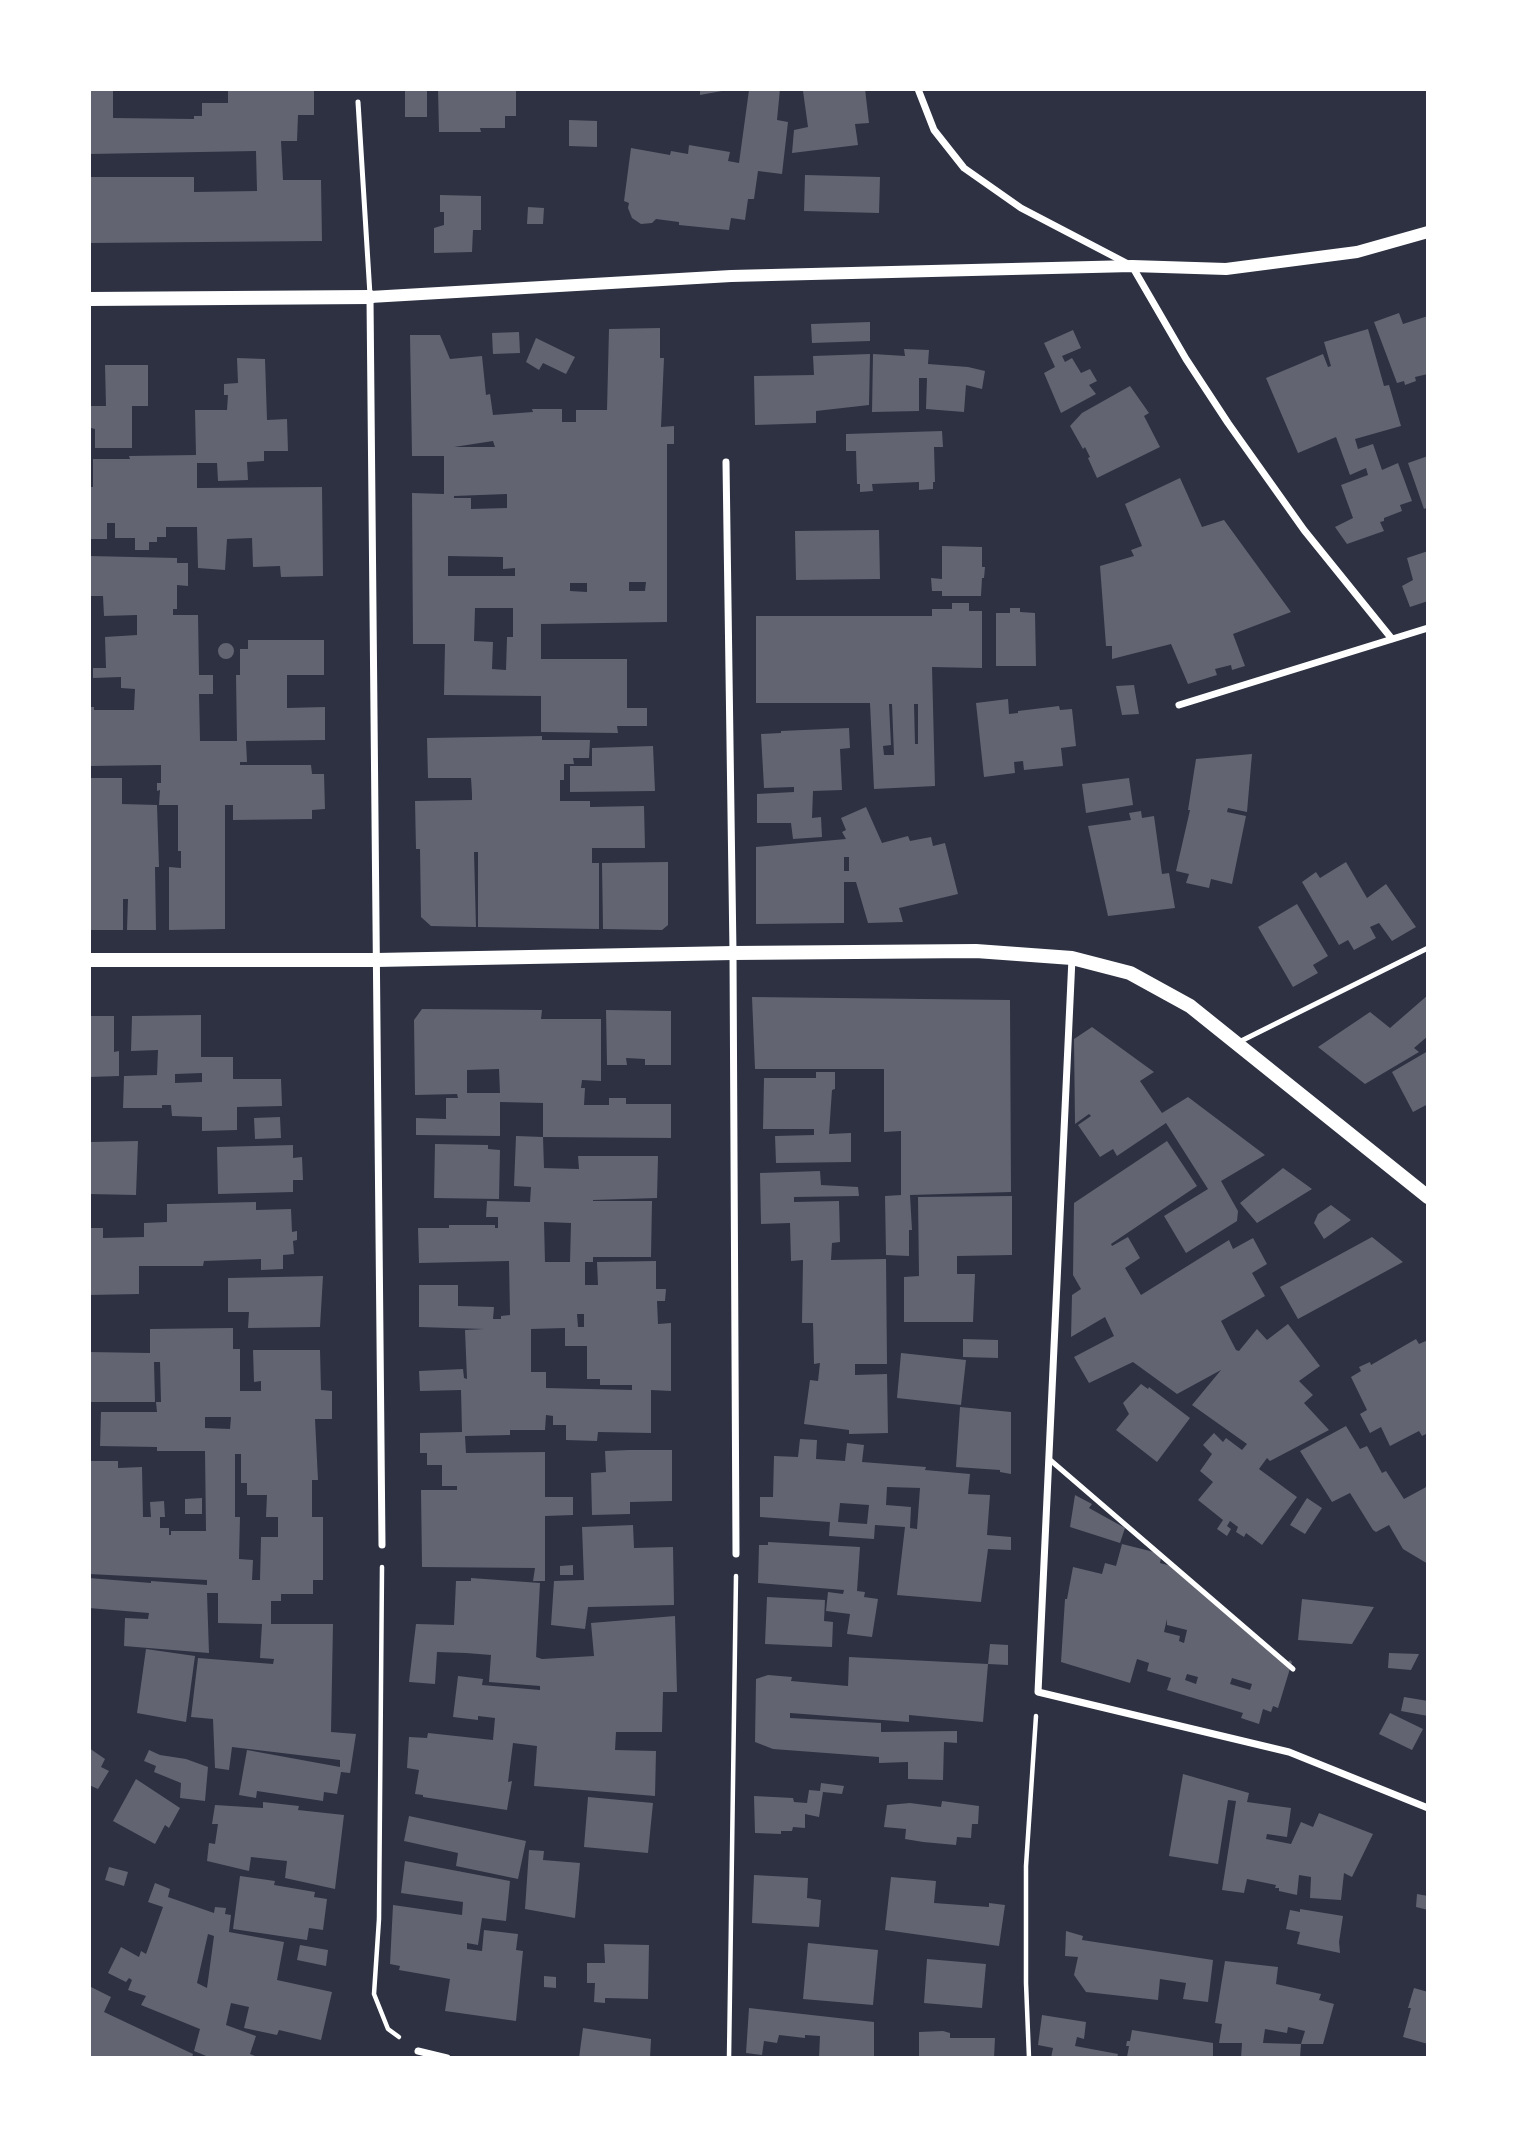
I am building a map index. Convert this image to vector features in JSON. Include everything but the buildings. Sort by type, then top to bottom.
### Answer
[{"type":"main road","points":[[89,299],[370,297]]},
{"type":"main road","points":[[89,960],[376,960],[976,951],[1072,958],[1130,973],[1190,1006],[1428,1197]]},
{"type":"street","points":[[918,89],[934,130],[964,168],[1021,208],[1132,266],[1186,359],[1228,423],[1304,530],[1392,639]]},
{"type":"street","points":[[382,1545],[370,297],[731,276],[1132,266],[1226,269],[1357,252],[1428,232]]},
{"type":"street","points":[[726,462],[733,953],[736,1554]]},
{"type":"street","points":[[1179,705],[1428,628]]},
{"type":"street","points":[[1072,958],[1038,1692],[1289,1752],[1428,1808]]},
{"type":"street","points":[[418,2051],[447,2058]]},
{"type":"lane","points":[[358,102],[370,297]]},
{"type":"lane","points":[[1236,1044],[1428,948]]},
{"type":"lane","points":[[1049,1460],[1293,1669]]},
{"type":"path","points":[[382,1545],[379,1919],[374,1994],[388,2029],[418,2051]]},
{"type":"path","points":[[729,2058],[736,1554]]},
{"type":"path","points":[[1029,2058],[1026,1866],[1038,1692]]}]
